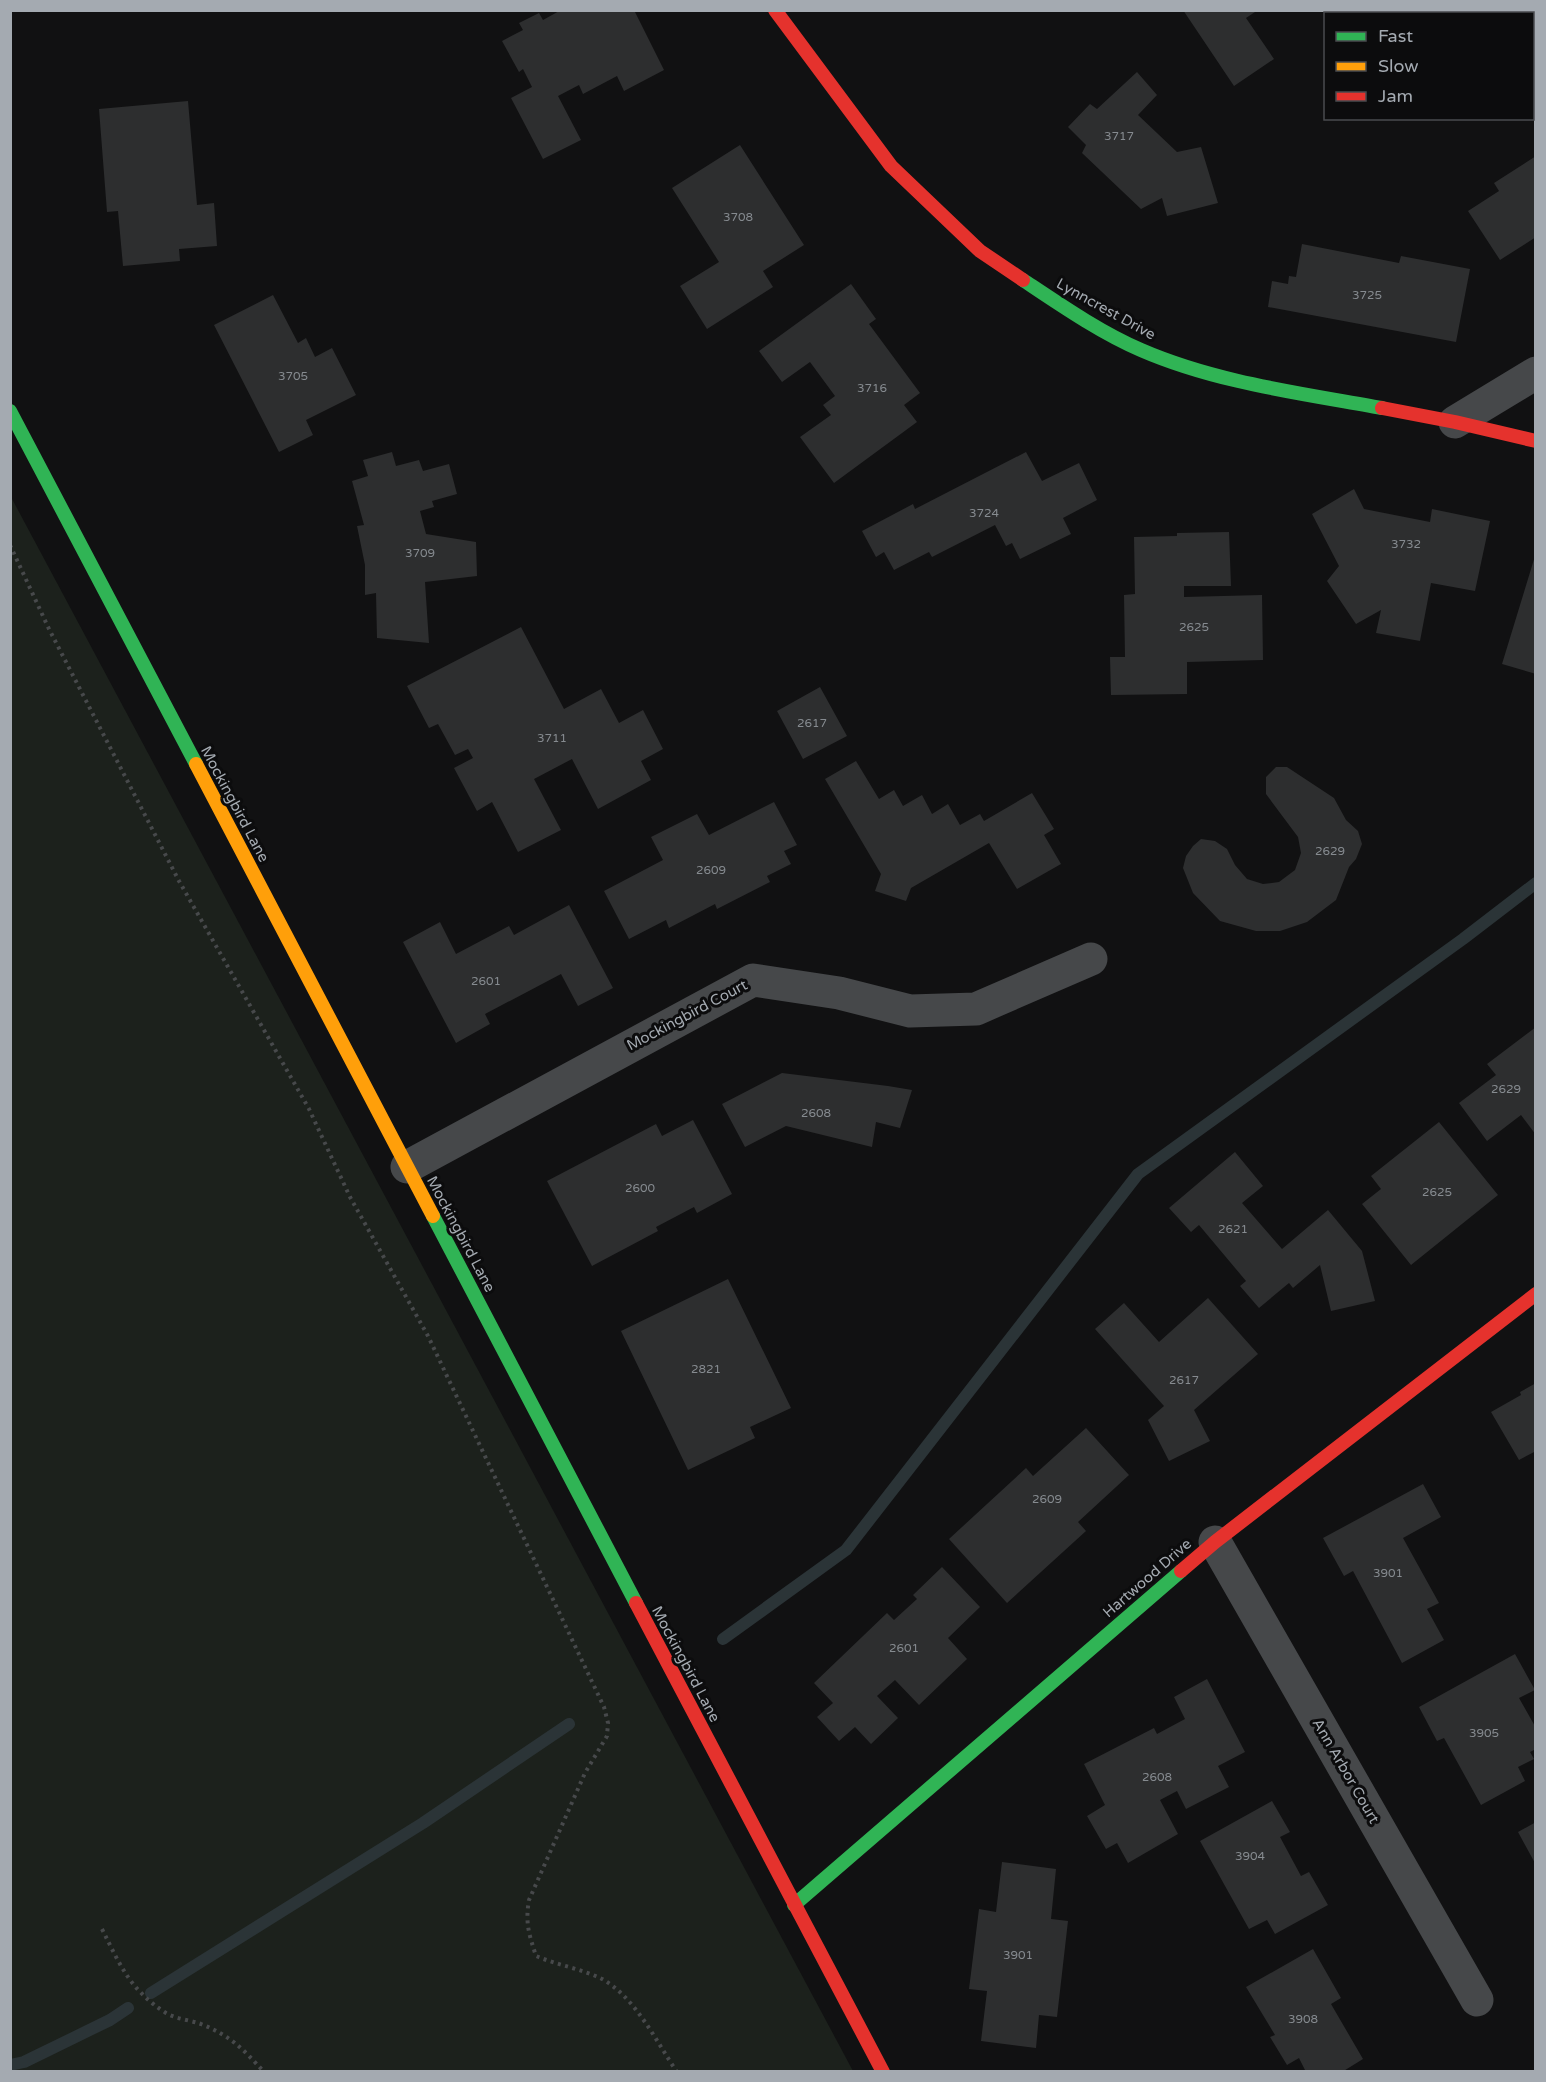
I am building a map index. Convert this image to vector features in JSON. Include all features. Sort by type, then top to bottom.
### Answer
[{"type":"street","name":"Lynncrest Drive","points":[[775,10],[891,166],[980,251],[1071,312],[1140,350],[1218,376],[1455,422],[1536,441]]},
{"type":"street","points":[[1455,422],[1536,374]]},
{"type":"street","name":"Mockingbird Lane","points":[[10,411],[883,2072]]},
{"type":"street","name":"Mockingbird Court","points":[[407,1167],[753,980],[839,993],[910,1011],[976,1009],[1091,959]]},
{"type":"street","name":"Hartwood Drive","points":[[794,1905],[1215,1542],[1536,1294]]},
{"type":"street","name":"Ann Arbor Court","points":[[1215,1542],[1477,2000]]},
{"type":"path","points":[[10,546],[49,629],[179,881],[309,1109],[350,1197],[428,1336],[604,1707],[608,1723],[607,1736],[585,1773],[529,1900],[526,1916],[527,1931],[536,1956],[600,1978],[617,1988],[631,2003],[677,2072]]},
{"type":"path","points":[[102,1929],[123,1972],[147,1999],[168,2015],[202,2024],[234,2040],[264,2072]]},
{"type":"shaded area","points":[[11,497],[853,2071],[11,2071]]},
{"type":"building","points":[[561,10],[634,10],[664,70],[624,91],[617,76],[583,94],[579,85],[558,96],[581,140],[543,159],[511,98],[532,87],[523,69],[519,72],[502,41],[523,30],[519,23],[539,13],[543,20]]},
{"type":"building","points":[[1183,10],[1258,10],[1246,18],[1274,59],[1234,86]]},
{"type":"building","points":[[1137,72],[1157,95],[1138,115],[1177,152],[1201,147],[1218,203],[1167,216],[1162,198],[1141,209],[1082,153],[1086,145],[1068,127],[1090,104],[1097,109]]},
{"type":"building","points":[[188,101],[197,205],[214,203],[217,246],[179,249],[180,261],[123,266],[118,211],[107,212],[99,109]]},
{"type":"building","points":[[740,145],[804,245],[763,271],[773,287],[707,329],[680,286],[719,262],[672,188]]},
{"type":"building","points":[[1536,156],[1536,237],[1500,260],[1468,211],[1499,191],[1494,183]]},
{"type":"building","points":[[1302,244],[1399,263],[1401,256],[1470,269],[1456,342],[1268,307],[1272,281],[1288,284],[1289,276],[1296,277]]},
{"type":"building","points":[[851,284],[876,319],[869,324],[920,393],[904,405],[917,422],[834,483],[800,437],[831,415],[823,405],[835,396],[810,362],[782,382],[759,351]]},
{"type":"building","points":[[273,295],[298,343],[306,338],[315,357],[332,348],[356,395],[306,420],[313,435],[279,452],[214,325]]},
{"type":"building","points":[[392,452],[396,466],[419,460],[423,471],[449,464],[457,494],[432,501],[434,507],[420,511],[426,534],[476,542],[477,576],[425,582],[429,643],[377,638],[376,593],[365,595],[365,565],[357,526],[364,525],[352,481],[368,476],[363,460]]},
{"type":"building","points":[[1026,452],[1042,481],[1079,463],[1097,500],[1063,518],[1071,534],[1020,559],[1012,543],[1006,546],[995,525],[932,557],[929,552],[894,570],[884,552],[876,557],[862,531],[913,504],[915,509]]},
{"type":"building","points":[[1354,489],[1364,509],[1430,522],[1432,509],[1490,521],[1475,591],[1431,583],[1420,641],[1376,633],[1381,610],[1356,624],[1327,581],[1339,566],[1312,514]]},
{"type":"building","points":[[1229,532],[1231,586],[1184,586],[1184,597],[1262,595],[1263,660],[1187,662],[1187,694],[1111,695],[1110,657],[1125,657],[1124,595],[1135,594],[1134,537]]},
{"type":"building","points":[[1536,556],[1536,674],[1502,664]]},
{"type":"building","points":[[521,627],[564,709],[601,689],[619,723],[643,710],[663,749],[641,761],[651,780],[598,809],[572,759],[534,779],[561,830],[518,852],[492,802],[477,811],[454,768],[473,758],[468,749],[455,755],[438,724],[429,728],[407,686]]},
{"type":"building","points":[[820,687],[847,736],[803,759],[777,711]]},
{"type":"building","points":[[856,761],[879,799],[894,790],[903,806],[922,795],[932,814],[948,804],[960,825],[980,814],[984,821],[1032,793],[1054,829],[1044,835],[1061,864],[1017,889],[989,843],[911,888],[906,901],[875,891],[881,874],[825,779]]},
{"type":"building","points":[[1276,767],[1287,767],[1334,798],[1346,820],[1358,831],[1362,844],[1356,859],[1349,867],[1336,900],[1307,922],[1280,931],[1256,931],[1220,921],[1193,893],[1183,868],[1186,856],[1201,839],[1215,841],[1227,849],[1235,865],[1247,879],[1263,884],[1279,882],[1295,870],[1301,853],[1298,837],[1266,794],[1266,777]]},
{"type":"building","points":[[774,802],[797,845],[784,851],[791,864],[767,876],[770,882],[717,909],[715,904],[669,928],[666,920],[629,939],[604,891],[663,860],[651,837],[697,814],[709,835]]},
{"type":"building","points":[[569,905],[613,988],[578,1006],[561,974],[485,1014],[490,1024],[456,1043],[403,942],[440,922],[456,954],[509,926],[514,935]]},
{"type":"building","points":[[1536,1027],[1536,1135],[1521,1115],[1487,1141],[1459,1103],[1496,1075],[1487,1064]]},
{"type":"building","points":[[782,1073],[912,1090],[900,1128],[876,1122],[872,1147],[786,1126],[745,1147],[722,1104]]},
{"type":"building","points":[[693,1120],[732,1194],[697,1213],[694,1207],[656,1227],[658,1231],[592,1266],[547,1181],[656,1124],[662,1136]]},
{"type":"building","points":[[1439,1122],[1498,1195],[1411,1265],[1362,1204],[1381,1189],[1371,1176]]},
{"type":"building","points":[[1235,1152],[1263,1186],[1242,1203],[1282,1249],[1328,1210],[1362,1251],[1375,1301],[1331,1311],[1320,1265],[1293,1288],[1289,1283],[1259,1308],[1240,1286],[1246,1281],[1199,1225],[1191,1232],[1169,1208]]},
{"type":"building","points":[[728,1279],[791,1408],[750,1427],[755,1438],[688,1470],[621,1331]]},
{"type":"building","points":[[1208,1298],[1258,1354],[1194,1410],[1210,1441],[1169,1461],[1148,1420],[1164,1406],[1095,1329],[1124,1303],[1159,1342]]},
{"type":"building","points":[[1536,1383],[1536,1451],[1519,1460],[1491,1412],[1521,1395],[1520,1392]]},
{"type":"building","points":[[1086,1428],[1129,1475],[1078,1522],[1086,1531],[1007,1603],[949,1539],[1026,1468],[1033,1476]]},
{"type":"building","points":[[1423,1484],[1441,1517],[1403,1538],[1439,1603],[1427,1609],[1444,1640],[1402,1663],[1353,1571],[1344,1576],[1323,1538]]},
{"type":"building","points":[[942,1567],[980,1607],[948,1638],[967,1659],[919,1705],[895,1680],[877,1696],[898,1718],[871,1744],[855,1727],[839,1741],[817,1717],[833,1703],[814,1683],[887,1613],[894,1620],[917,1599],[913,1595]]},
{"type":"building","points":[[1515,1654],[1535,1690],[1519,1698],[1536,1728],[1536,1749],[1530,1752],[1534,1759],[1518,1767],[1525,1781],[1481,1805],[1444,1738],[1437,1741],[1419,1707]]},
{"type":"building","points":[[1207,1679],[1245,1752],[1218,1766],[1229,1787],[1186,1809],[1177,1791],[1160,1800],[1178,1834],[1128,1863],[1117,1843],[1106,1849],[1087,1816],[1105,1805],[1084,1764],[1154,1728],[1157,1734],[1185,1719],[1174,1697]]},
{"type":"building","points":[[1272,1801],[1290,1832],[1280,1837],[1301,1876],[1309,1872],[1328,1905],[1275,1934],[1267,1920],[1249,1929],[1200,1841]]},
{"type":"building","points":[[1536,1822],[1536,1865],[1518,1832]]},
{"type":"building","points":[[1002,1862],[1056,1869],[1051,1919],[1068,1921],[1057,2017],[1039,2015],[1036,2048],[981,2041],[987,1991],[969,1989],[979,1909],[996,1912]]},
{"type":"building","points":[[1313,1949],[1341,1998],[1331,2004],[1363,2059],[1342,2072],[1306,2072],[1299,2058],[1287,2065],[1270,2037],[1275,2035],[1246,1987]]},
{"type":"waterway","points":[[723,1639],[846,1550],[1138,1174],[1463,939],[1536,883]]},
{"type":"waterway","points":[[151,1993],[423,1823],[569,1724]]},
{"type":"waterway","points":[[10,2065],[24,2062],[110,2020],[128,2008]]},
{"type":"traffic: fast","points":[[1023,280],[1080,318],[1141,350],[1170,361],[1199,371],[1260,386],[1382,408]]},
{"type":"traffic: fast","points":[[10,411],[196,764]]},
{"type":"traffic: fast","points":[[433,1216],[636,1603]]},
{"type":"traffic: fast","points":[[794,1905],[1181,1571]]},
{"type":"traffic: slow","points":[[196,764],[433,1216]]},
{"type":"traffic: jam","points":[[775,10],[891,166],[980,251],[1023,280]]},
{"type":"traffic: jam","points":[[1382,408],[1536,441]]},
{"type":"traffic: jam","points":[[1181,1571],[1215,1542],[1536,1294]]},
{"type":"traffic: jam","points":[[636,1603],[883,2072]]}]
